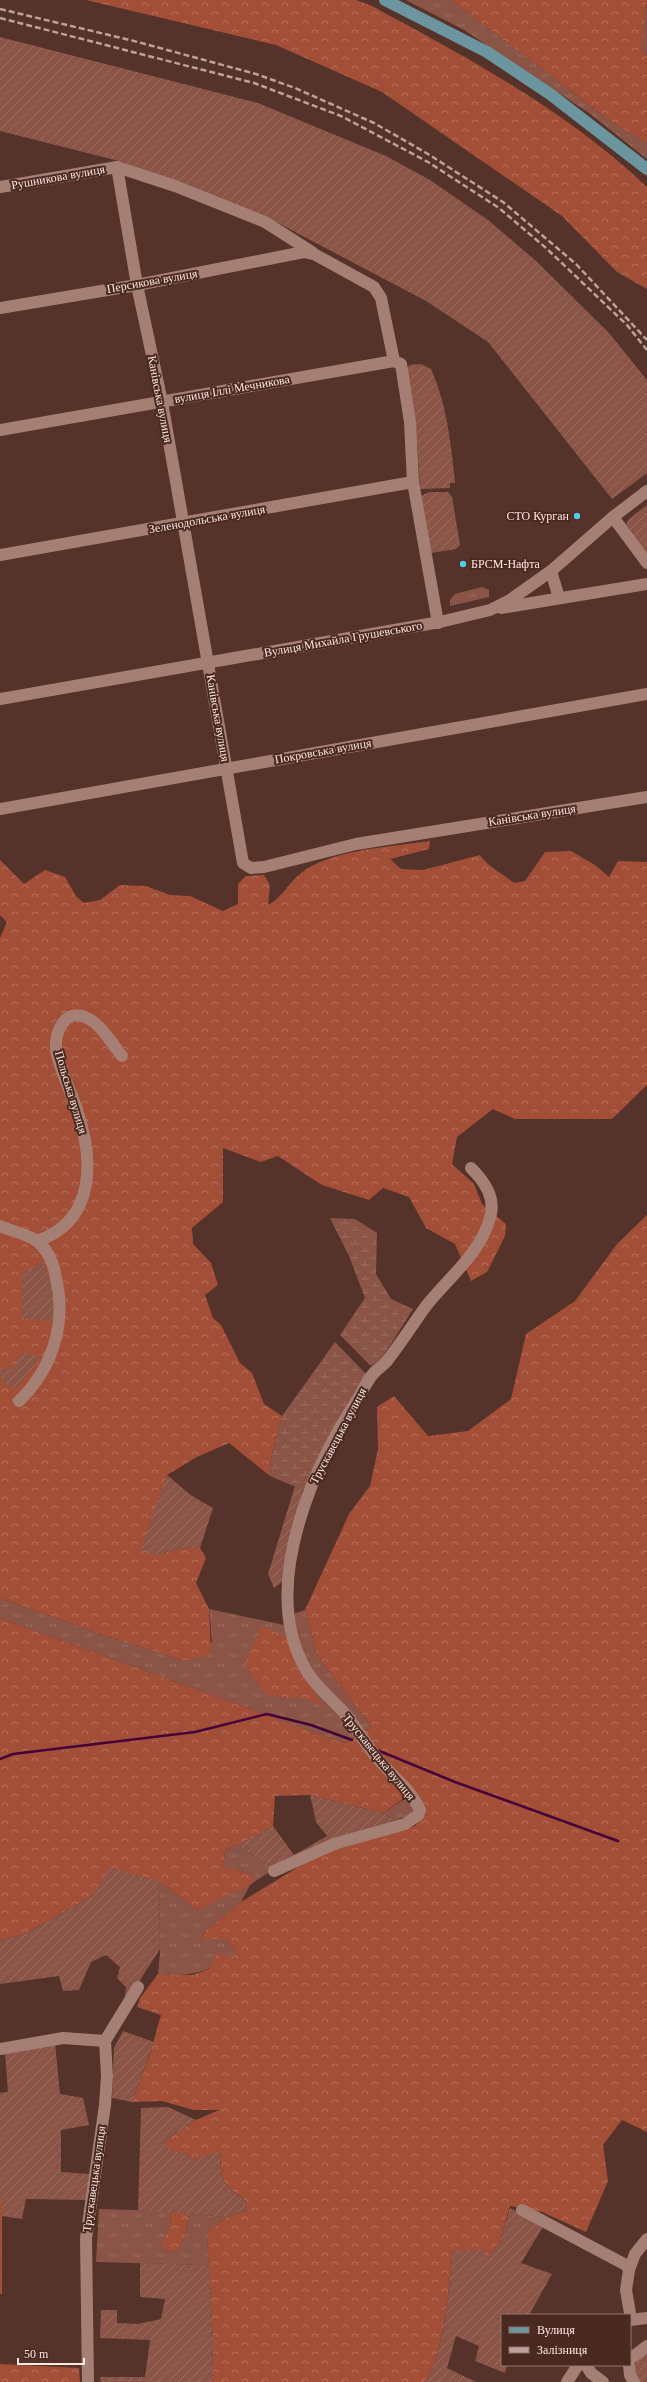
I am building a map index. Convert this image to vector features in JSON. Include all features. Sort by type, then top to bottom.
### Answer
[{"type":"main road","points":[[385,0],[487,52],[550,94],[647,168]]},
{"type":"street","name":"Рушникова вулиця","points":[[0,187],[117,167]]},
{"type":"street","points":[[117,167],[175,186],[265,222],[309,253],[374,287],[381,298],[394,361],[401,364],[410,422],[413,482],[438,622]]},
{"type":"street","name":"Канівська вулиця","points":[[117,167],[137,285],[162,402],[209,662],[242,860],[245,866],[251,868],[277,864],[356,844],[647,797]]},
{"type":"street","name":"Персикова вулиця","points":[[0,308],[137,285],[309,253]]},
{"type":"street","name":"вулиця Іллі Мечникова","points":[[0,430],[394,361]]},
{"type":"street","name":"Зеленодольська вулиця","points":[[0,555],[413,482]]},
{"type":"street","name":"Вулиця Михайла Грушевського","points":[[0,698],[438,622],[490,610],[510,600],[551,571],[613,517],[647,491]]},
{"type":"street","points":[[613,517],[647,563]]},
{"type":"street","points":[[551,571],[559,598]]},
{"type":"street","points":[[490,610],[647,584]]},
{"type":"street","name":"Покровська вулиця","points":[[0,809],[647,694]]},
{"type":"street","name":"Польська вулиця","points":[[37,1241],[48,1237],[59,1230],[76,1214],[84,1199],[86,1180],[88,1158],[85,1135],[56,1050],[58,1029],[64,1020],[75,1016],[87,1018],[100,1029],[122,1056]]},
{"type":"street","name":"Трускавецька вулиця","points":[[274,1871],[334,1844],[405,1824],[418,1815],[420,1810],[411,1795],[377,1758],[345,1715],[306,1671],[298,1654],[293,1632],[288,1602],[288,1580],[298,1524],[310,1489],[344,1420],[373,1374],[386,1362],[428,1304],[475,1250],[486,1230],[491,1217],[492,1204],[490,1194],[479,1176],[471,1168]]},
{"type":"street","points":[[0,1226],[37,1241],[48,1253],[55,1272],[60,1296],[60,1317],[56,1337],[43,1371],[35,1386],[19,1401]]},
{"type":"street","points":[[0,2049],[63,2038],[105,2040],[138,1987]]},
{"type":"street","name":"Трускавецька вулиця","points":[[88,2382],[86,2238],[105,2102],[107,2069],[105,2040]]},
{"type":"street","points":[[522,2210],[619,2260],[626,2265],[628,2270]]},
{"type":"street","points":[[629,2314],[626,2290],[628,2270],[635,2254],[647,2238]]},
{"type":"street","points":[[631,2319],[647,2318]]},
{"type":"street","points":[[631,2358],[647,2346]]},
{"type":"street","points":[[567,2382],[577,2366]]},
{"type":"street","points":[[587,2366],[591,2373],[603,2382]]},
{"type":"street","points":[[629,2366],[630,2375],[634,2382]]},
{"type":"green space","points":[[86,0],[356,0],[372,6],[480,66],[550,110],[584,134],[647,187],[647,289],[617,272],[562,216],[382,92],[276,45]]},
{"type":"green space","points":[[406,0],[451,0],[613,123],[647,143],[647,159],[589,113],[464,30]]},
{"type":"green space","points":[[451,0],[647,0],[641,49],[647,56],[647,143],[613,123]]},
{"type":"green space","points":[[647,7],[647,56],[641,49],[644,12]]},
{"type":"green space","points":[[0,37],[258,103],[386,156],[430,180],[488,220],[535,260],[609,333],[647,380],[647,473],[612,499],[488,342],[426,301],[278,223],[119,161],[0,131]]},
{"type":"green space","points":[[421,364],[431,369],[445,410],[455,483],[450,483],[450,488],[420,489],[417,441],[405,369],[410,365]]},
{"type":"green space","points":[[429,492],[448,492],[452,497],[460,545],[456,549],[431,553],[421,496]]},
{"type":"green space","points":[[647,505],[647,556],[626,524],[629,519]]},
{"type":"green space","points":[[482,587],[489,590],[489,597],[450,606],[450,600],[455,594]]},
{"type":"green space","points":[[430,841],[429,849],[390,859],[401,869],[423,870],[480,855],[491,867],[514,883],[525,881],[545,852],[571,851],[595,865],[609,877],[618,861],[647,862],[647,1085],[612,1119],[515,1119],[493,1109],[457,1137],[452,1164],[474,1184],[482,1204],[506,1224],[505,1236],[487,1272],[471,1281],[455,1244],[426,1228],[409,1197],[383,1188],[369,1200],[322,1185],[278,1156],[261,1162],[223,1148],[223,1202],[192,1228],[193,1244],[211,1263],[218,1285],[205,1295],[213,1318],[221,1325],[240,1363],[252,1373],[264,1404],[282,1416],[271,1459],[270,1476],[229,1443],[197,1457],[167,1475],[154,1555],[184,1548],[200,1548],[206,1558],[196,1583],[209,1609],[211,1654],[184,1661],[100,1634],[0,1598],[0,938],[7,922],[0,915],[0,860],[24,884],[45,870],[65,877],[76,896],[84,903],[100,900],[120,885],[146,886],[170,895],[190,896],[223,911],[238,904],[238,884],[246,876],[264,875],[270,885],[268,905],[278,898],[301,873],[328,859],[362,850]]},
{"type":"green space","points":[[647,1215],[647,2132],[622,2120],[603,2145],[608,2181],[586,2232],[542,2212],[510,2206],[499,2243],[489,2257],[452,2251],[445,2319],[437,2355],[432,2370],[425,2382],[212,2382],[213,2338],[207,2232],[227,2217],[247,2210],[246,2201],[232,2190],[224,2181],[221,2170],[221,2152],[192,2160],[187,2154],[168,2151],[166,2140],[196,2120],[219,2110],[194,2110],[162,2101],[132,2102],[150,2054],[161,2015],[137,2007],[140,1998],[158,1974],[193,1975],[209,1969],[217,1953],[232,1957],[235,1952],[227,1939],[200,1939],[206,1930],[241,1902],[318,1855],[415,1826],[426,1811],[409,1784],[403,1799],[383,1813],[310,1795],[275,1796],[273,1826],[251,1839],[225,1850],[223,1868],[235,1869],[255,1876],[250,1885],[197,1910],[159,1881],[94,1895],[23,1935],[0,1940],[0,1618],[344,1743],[372,1727],[318,1657],[305,1610],[349,1514],[370,1486],[378,1449],[377,1407],[394,1396],[428,1436],[468,1431],[511,1399],[526,1334],[575,1301],[617,1244]]},
{"type":"green space","points":[[330,1218],[355,1219],[377,1233],[376,1274],[391,1299],[413,1309],[382,1358],[371,1366],[340,1335],[365,1298],[349,1256]]},
{"type":"green space","points":[[43,1261],[57,1301],[56,1322],[22,1318],[22,1273]]},
{"type":"green space","points":[[335,1342],[367,1375],[338,1423],[303,1490],[270,1476],[271,1459],[282,1416]]},
{"type":"green space","points":[[23,1352],[41,1357],[16,1389],[2,1382],[0,1368],[12,1369]]},
{"type":"green space","points":[[167,1475],[192,1496],[213,1508],[200,1548],[184,1548],[154,1555],[141,1548]]},
{"type":"green space","points":[[295,1486],[303,1490],[291,1541],[285,1580],[274,1588],[268,1574]]},
{"type":"green space","points":[[0,1598],[100,1634],[184,1661],[212,1642],[209,1609],[284,1625],[293,1614],[305,1610],[318,1657],[372,1727],[344,1743],[0,1618]]},
{"type":"green space","points":[[261,1626],[288,1637],[300,1669],[323,1707],[301,1697],[289,1698],[266,1695],[245,1665]]},
{"type":"green space","points":[[310,1795],[383,1813],[396,1820],[333,1839],[274,1869],[237,1845],[273,1826],[294,1855],[327,1836],[316,1822]]},
{"type":"green space","points":[[405,1795],[414,1809],[409,1815],[396,1820],[383,1813],[403,1800]]},
{"type":"green space","points":[[237,1845],[274,1869],[250,1885],[241,1902],[206,1930],[200,1939],[227,1939],[235,1952],[234,1954],[227,1960],[212,1967],[190,1974],[158,1974],[160,1954],[159,1881],[197,1910],[255,1876],[235,1869],[223,1869],[225,1850]]},
{"type":"green space","points":[[109,1867],[159,1881],[160,1949],[124,2005],[126,1987],[117,1978],[120,1967],[106,1955],[91,1962],[79,1990],[63,1991],[59,1976],[0,1984],[0,1940],[23,1935],[94,1895]]},
{"type":"green space","points":[[123,2031],[154,2042],[132,2102],[112,2098],[114,2048]]},
{"type":"green space","points":[[55,2043],[60,2094],[83,2098],[89,2125],[61,2130],[61,2172],[89,2174],[87,2200],[26,2199],[22,2219],[2,2216],[2,2196],[0,2196],[0,2093],[8,2092],[5,2053]]},
{"type":"green space","points":[[168,2107],[196,2120],[166,2140],[168,2150],[187,2154],[192,2160],[221,2151],[221,2169],[224,2181],[232,2190],[246,2201],[247,2210],[227,2217],[138,2210],[141,2108]]},
{"type":"green space","points":[[0,2196],[2,2196],[2,2294],[0,2294]]},
{"type":"green space","points":[[510,2208],[544,2225],[521,2263],[552,2274],[530,2314],[501,2314],[501,2366],[507,2366],[505,2373],[475,2361],[479,2346],[456,2336],[447,2368],[476,2382],[425,2382],[432,2370],[437,2355],[445,2319],[452,2251],[481,2249],[489,2257],[499,2243]]},
{"type":"green space","points":[[99,2209],[171,2211],[170,2226],[160,2246],[170,2253],[179,2249],[186,2233],[189,2214],[227,2217],[207,2232],[209,2265],[96,2262]]},
{"type":"green space","points":[[171,2211],[189,2214],[186,2233],[179,2249],[170,2253],[160,2246],[170,2226]]},
{"type":"green space","points":[[140,2263],[209,2265],[213,2338],[212,2382],[101,2382],[100,2377],[145,2377],[150,2340],[100,2338],[101,2310],[117,2310],[117,2323],[138,2324],[161,2319],[165,2299],[140,2297]]},
{"type":"green space","points":[[647,2349],[647,2382],[639,2382],[634,2368],[637,2360]]},
{"type":"green space","points":[[0,2364],[79,2368],[80,2382],[0,2382]]},
{"type":"waterway","points":[[0,1759],[13,1754],[195,1732],[267,1714],[311,1725],[352,1740]]},
{"type":"waterway","points":[[377,1750],[455,1782],[618,1841]]},
{"type":"railway","points":[[0,9],[134,41],[256,74],[295,88],[374,123],[428,154],[503,202],[576,264],[647,340]]},
{"type":"railway","points":[[0,18],[254,83],[341,116],[428,162],[499,208],[546,248],[627,325],[647,350]]},
{"type":"place","name":"СТО Курган","points":[[577,516]]},
{"type":"place","name":"БРСМ-Нафта","points":[[463,564]]}]
